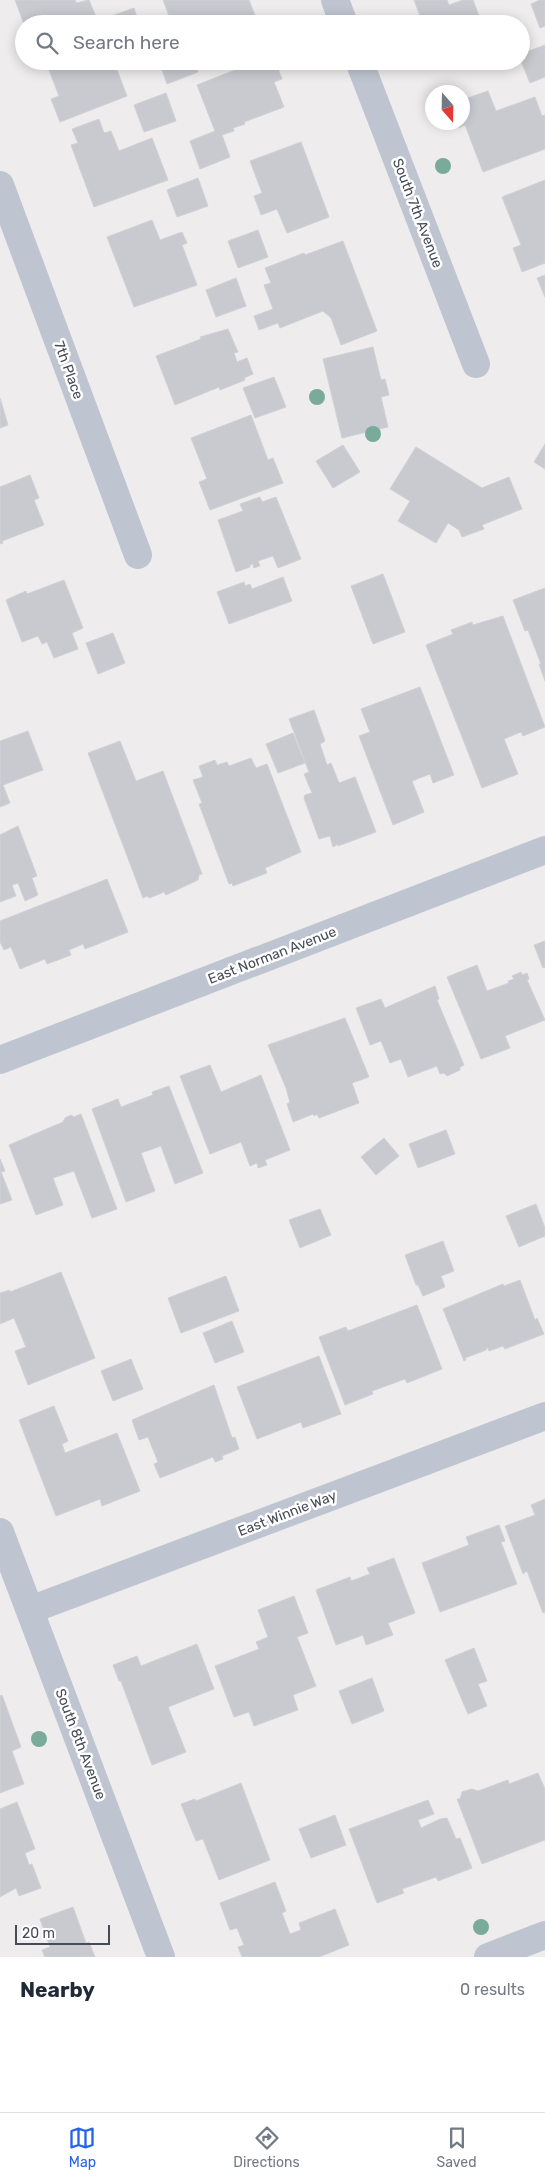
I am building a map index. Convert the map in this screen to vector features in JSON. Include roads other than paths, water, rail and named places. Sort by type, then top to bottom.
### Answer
[{"type":"street","points":[[335,0],[341,15]]},
{"type":"street","name":"South 7th Avenue","points":[[362,70],[476,364]]},
{"type":"street","name":"7th Place","points":[[0,185],[138,555]]},
{"type":"street","name":"East Norman Avenue","points":[[0,1060],[545,850]]},
{"type":"street","name":"East Winnie Way","points":[[30,1610],[545,1416]]},
{"type":"street","name":"South 8th Avenue","points":[[0,1532],[7,1572],[30,1610],[161,1957]]},
{"type":"street","points":[[488,1957],[545,1935]]}]
